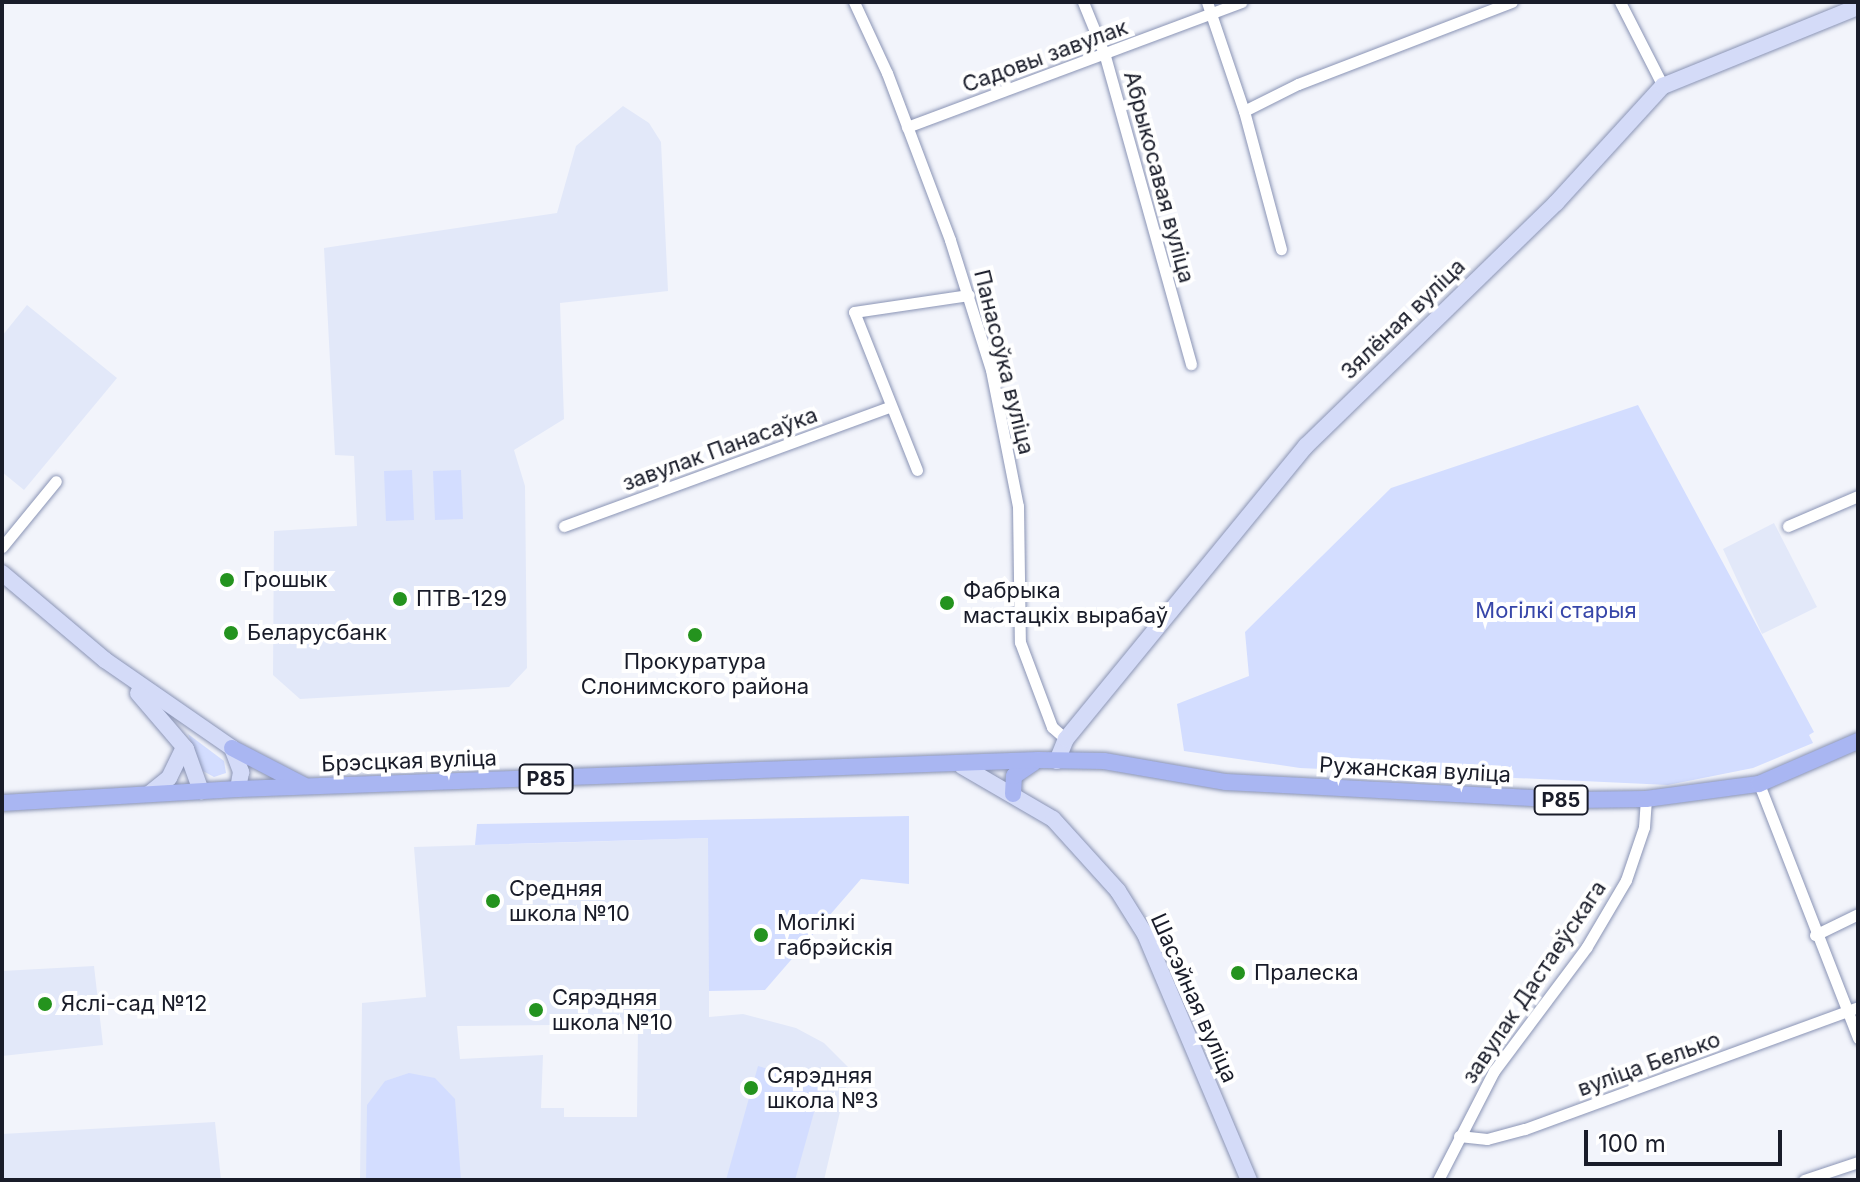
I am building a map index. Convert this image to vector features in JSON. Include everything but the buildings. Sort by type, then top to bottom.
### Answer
[{"type":"main road","name":"Ружанская вуліца","points":[[962,766],[1038,760],[1104,761],[1226,782],[1646,799],[1759,784],[1858,741]]},
{"type":"main road","points":[[232,748],[304,786]]},
{"type":"main road","points":[[1013,794],[1014,776],[1038,760]]},
{"type":"main road","name":"Брэсцкая вуліца","points":[[2,803],[304,786],[962,766]]},
{"type":"street","name":"Панасоўка вуліца","points":[[854,2],[907,127],[969,295],[991,370],[1018,506],[1020,642],[1052,727],[1066,739]]},
{"type":"street","name":"Абрыкосавая вуліца","points":[[1083,2],[1105,56],[1191,364]]},
{"type":"street","points":[[1207,2],[1244,111],[1281,249]]},
{"type":"street","name":"Садовы завулак","points":[[907,127],[1105,56],[1241,2]]},
{"type":"street","points":[[1244,111],[1298,84],[1512,2]]},
{"type":"street","points":[[1620,2],[1663,86]]},
{"type":"street","name":"Зялёная вуліца","points":[[1057,761],[1066,739],[1306,446],[1556,203],[1663,86],[1858,7]]},
{"type":"street","points":[[917,470],[889,407],[854,312],[969,295]]},
{"type":"street","name":"завулак Панасаўка","points":[[564,526],[889,407]]},
{"type":"street","points":[[2,547],[56,481]]},
{"type":"street","points":[[1788,526],[1858,496]]},
{"type":"street","points":[[2,573],[105,660],[232,748],[241,772],[238,789]]},
{"type":"street","points":[[105,660],[184,747],[201,791]]},
{"type":"street","points":[[149,794],[169,778],[184,747]]},
{"type":"street","name":"Шасэйная вуліца","points":[[962,766],[1013,794],[1071,834],[1118,891],[1145,934],[1249,1180]]},
{"type":"street","points":[[1759,784],[1815,935],[1853,1008],[1858,1038]]},
{"type":"street","name":"завулак Дастаеўскага","points":[[1438,1180],[1494,1071],[1586,948],[1626,880],[1644,827],[1646,799]]},
{"type":"street","points":[[1815,935],[1858,914]]},
{"type":"street","name":"вуліца Белько","points":[[1459,1136],[1487,1139],[1525,1129],[1853,1008]]},
{"type":"street","points":[[1804,1180],[1858,1162]]},
{"type":"shaded area","points":[[623,106],[649,123],[661,142],[668,291],[560,303],[564,419],[514,450],[525,486],[527,668],[509,687],[300,699],[273,675],[274,531],[357,526],[354,456],[335,455],[324,248],[557,213],[576,146]]},
{"type":"shaded area","points":[[27,305],[117,378],[24,490],[2,472],[2,336]]},
{"type":"shaded area","points":[[1774,523],[1817,607],[1762,634],[1723,549]]},
{"type":"shaded area","name":"Сярэдняя школа №10","points":[[709,838],[709,1017],[743,1014],[796,1028],[824,1043],[850,1069],[824,1180],[360,1180],[362,1003],[426,997],[414,847]],"holes":[[[638,1024],[637,1117],[564,1117],[564,1108],[541,1108],[543,1055],[460,1059],[457,1026]]]},
{"type":"shaded area","points":[[94,966],[103,1045],[2,1056],[2,971]]},
{"type":"shaded area","points":[[215,1122],[221,1180],[2,1180],[2,1134]]},
{"type":"green space","name":"Могілкі старыя","points":[[1638,405],[1814,732],[1809,735],[1813,743],[1753,768],[1668,785],[1300,768],[1184,751],[1177,704],[1249,676],[1245,632],[1391,488]]},
{"type":"green space","points":[[412,470],[414,520],[386,521],[384,471]]},
{"type":"green space","points":[[461,470],[463,519],[435,520],[433,471]]},
{"type":"green space","points":[[188,734],[224,761],[226,773],[214,777],[203,771]]},
{"type":"green space","name":"Могілкі габрэйскія","points":[[909,816],[909,884],[861,879],[765,990],[709,991],[708,838],[475,845],[477,824]]},
{"type":"green space","points":[[758,1066],[822,1084],[795,1180],[726,1180]]},
{"type":"green space","points":[[409,1073],[435,1078],[455,1099],[461,1180],[366,1180],[367,1105],[385,1081]]},
{"type":"place","name":"Грошык","points":[[227,580]]},
{"type":"place","name":"ПТВ-129","points":[[400,599]]},
{"type":"place","name":"Фабрыка мастацкіх вырабаў","points":[[947,603]]},
{"type":"place","name":"Беларусбанк","points":[[231,633]]},
{"type":"place","name":"Прокуратура Слонимского района","points":[[695,635]]},
{"type":"place","name":"Средняя школа №10","points":[[493,901]]},
{"type":"place","name":"Могілкі габрэйскія","points":[[761,935]]},
{"type":"place","name":"Пралеска","points":[[1238,973]]},
{"type":"place","name":"Яслі-сад №12","points":[[45,1004]]},
{"type":"place","name":"Сярэдняя школа №10","points":[[536,1010]]},
{"type":"place","name":"Сярэдняя школа №3","points":[[751,1088]]}]
